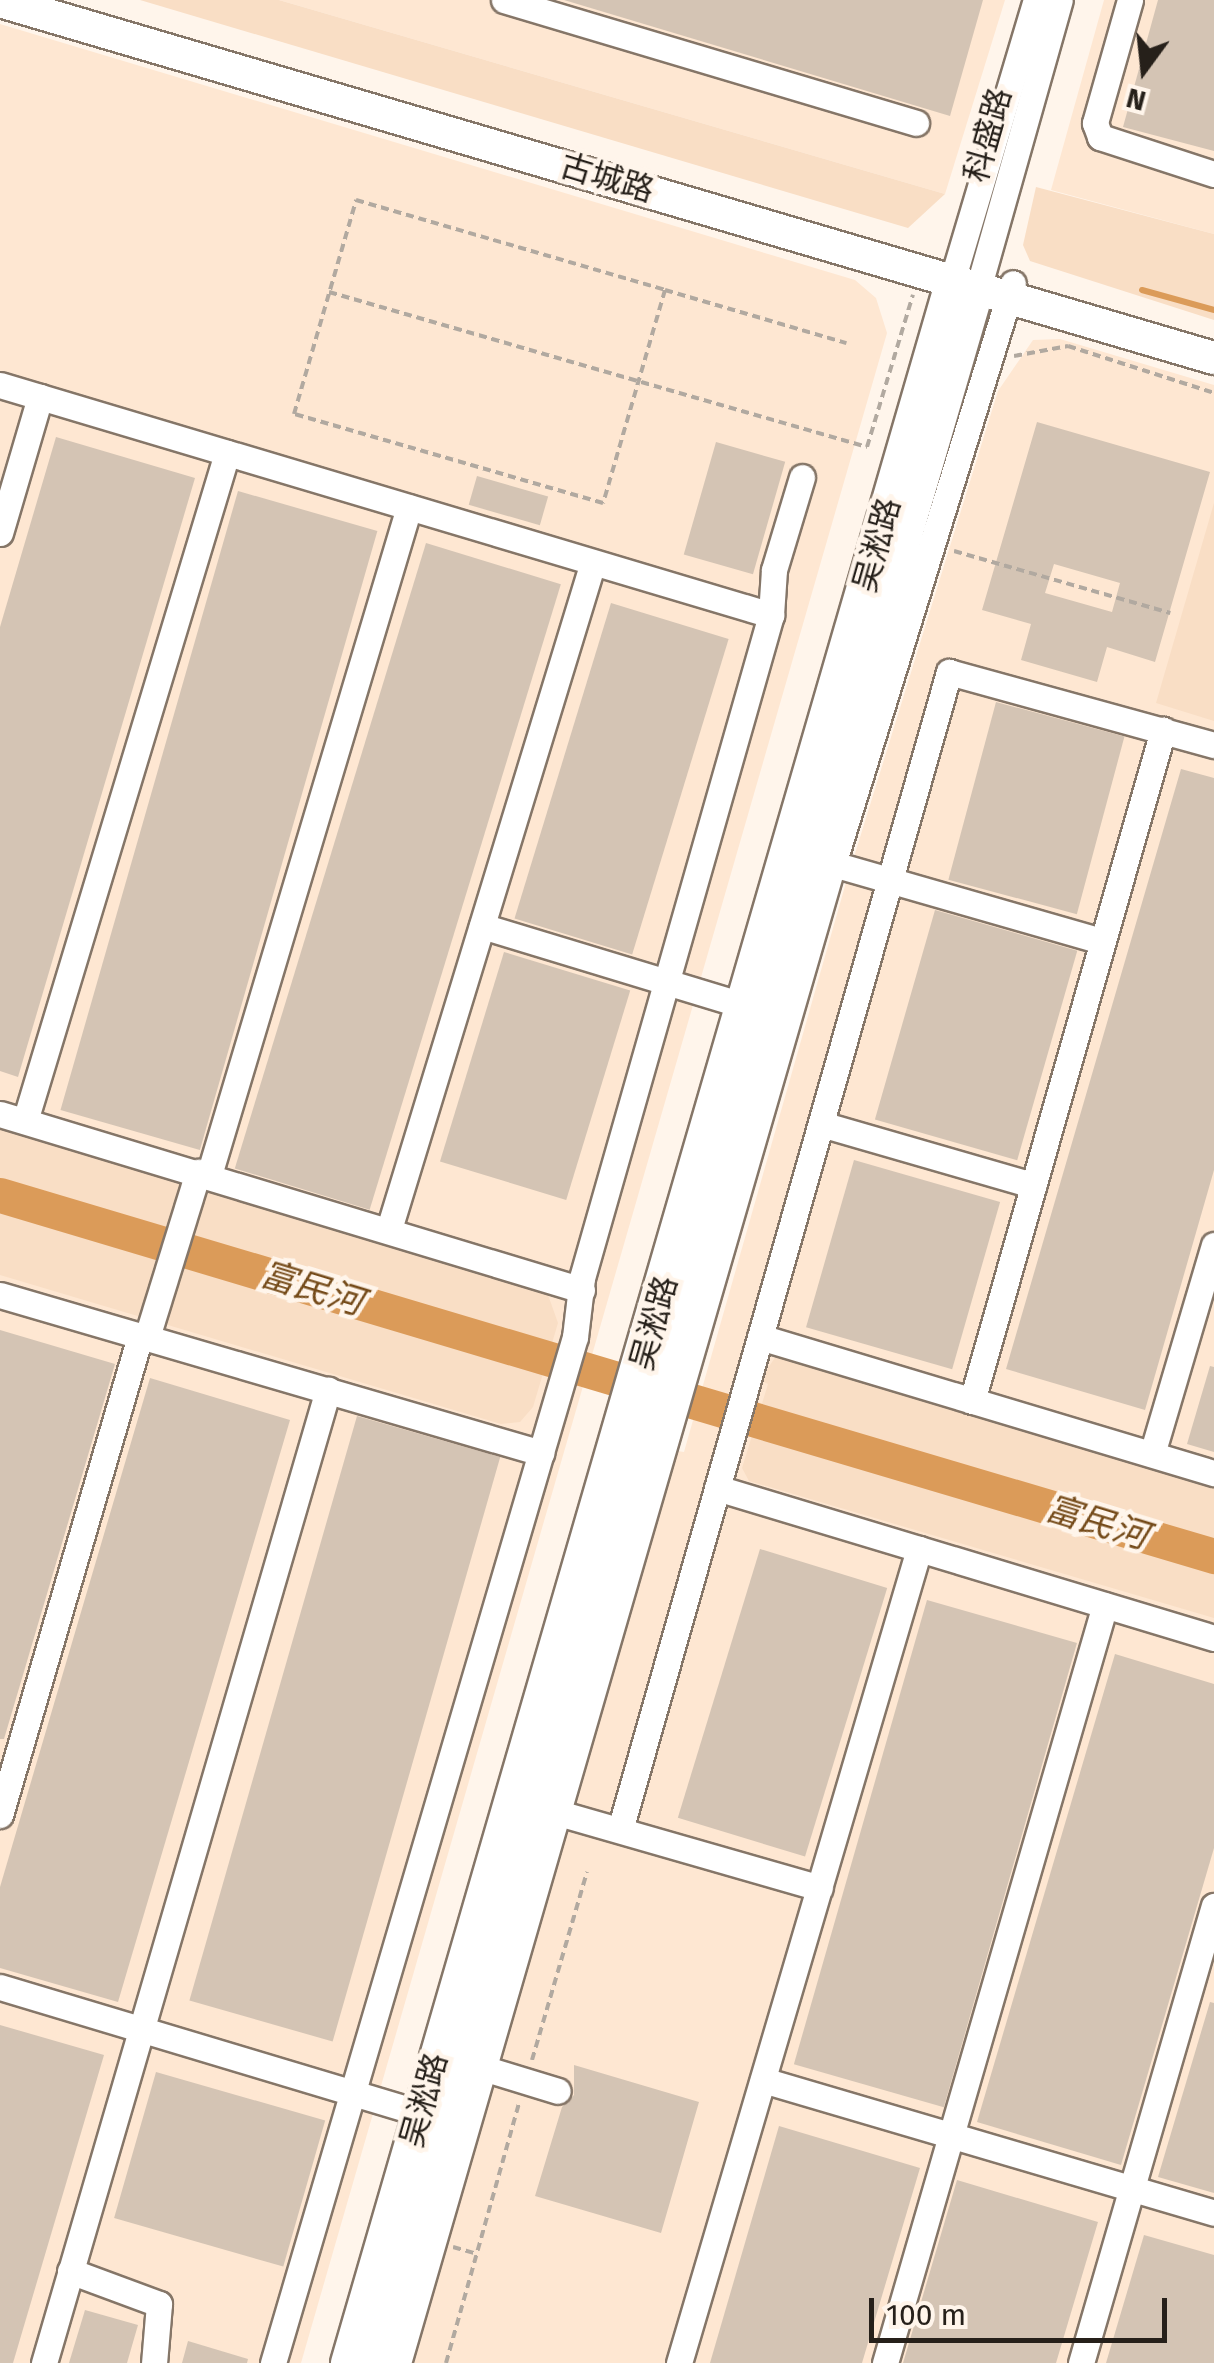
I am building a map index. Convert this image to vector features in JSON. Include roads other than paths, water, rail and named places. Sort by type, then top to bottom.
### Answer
[{"type":"main road","name":"古城路","points":[[0,0],[920,270],[982,282],[1214,342]]},
{"type":"main road","name":"古城路","points":[[48,0],[982,282],[1214,358]]},
{"type":"main road","name":"吴淞路","points":[[374,2363],[982,282]]},
{"type":"main road","name":"吴淞路","points":[[346,2363],[420,2113],[536,1806],[745,1006],[813,858]]},
{"type":"street","points":[[504,0],[564,9],[916,123]]},
{"type":"street","name":"科盛路","points":[[982,282],[1036,0]]},
{"type":"street","name":"科盛路","points":[[982,282],[1060,0]]},
{"type":"street","points":[[1130,0],[1095,124],[1100,136],[1214,174]]},
{"type":"street","points":[[982,282],[992,358],[936,546],[813,858],[1102,941]]},
{"type":"street","points":[[0,385],[771,615]]},
{"type":"street","points":[[0,532],[40,397]]},
{"type":"street","points":[[227,453],[12,1117],[582,1290]]},
{"type":"street","points":[[272,2363],[575,1337],[582,1290],[771,615],[774,570],[802,477]]},
{"type":"street","points":[[0,1815],[144,1336],[187,1207],[203,1174],[408,507]]},
{"type":"street","points":[[390,1229],[593,562]]},
{"type":"street","points":[[620,1830],[949,672],[1214,745]]},
{"type":"street","points":[[972,1400],[1163,730]]},
{"type":"street","points":[[482,926],[745,1006]]},
{"type":"street","points":[[821,1124],[1033,1185]]},
{"type":"street","points":[[1152,1454],[1214,1245]]},
{"type":"street","points":[[0,1295],[541,1454]]},
{"type":"street","points":[[760,1336],[1214,1473]]},
{"type":"street","points":[[44,2363],[328,1390]]},
{"type":"street","points":[[717,1488],[1214,1638]]},
{"type":"street","points":[[679,2363],[919,1549]]},
{"type":"street","points":[[886,2363],[1105,1605]]},
{"type":"street","points":[[398,2363],[483,2068],[536,1806],[820,1888]]},
{"type":"street","points":[[1081,2363],[1214,1906]]},
{"type":"street","points":[[0,1988],[420,2113]]},
{"type":"street","points":[[483,2068],[558,2091]]},
{"type":"street","points":[[763,2080],[1214,2213]]},
{"type":"street","points":[[70,2271],[159,2304],[154,2363]]},
{"type":"waterway","points":[[1142,290],[1214,310]]},
{"type":"waterway","name":"富民河","points":[[0,1195],[624,1381]]},
{"type":"waterway","name":"富民河","points":[[692,1401],[1214,1556]]}]
